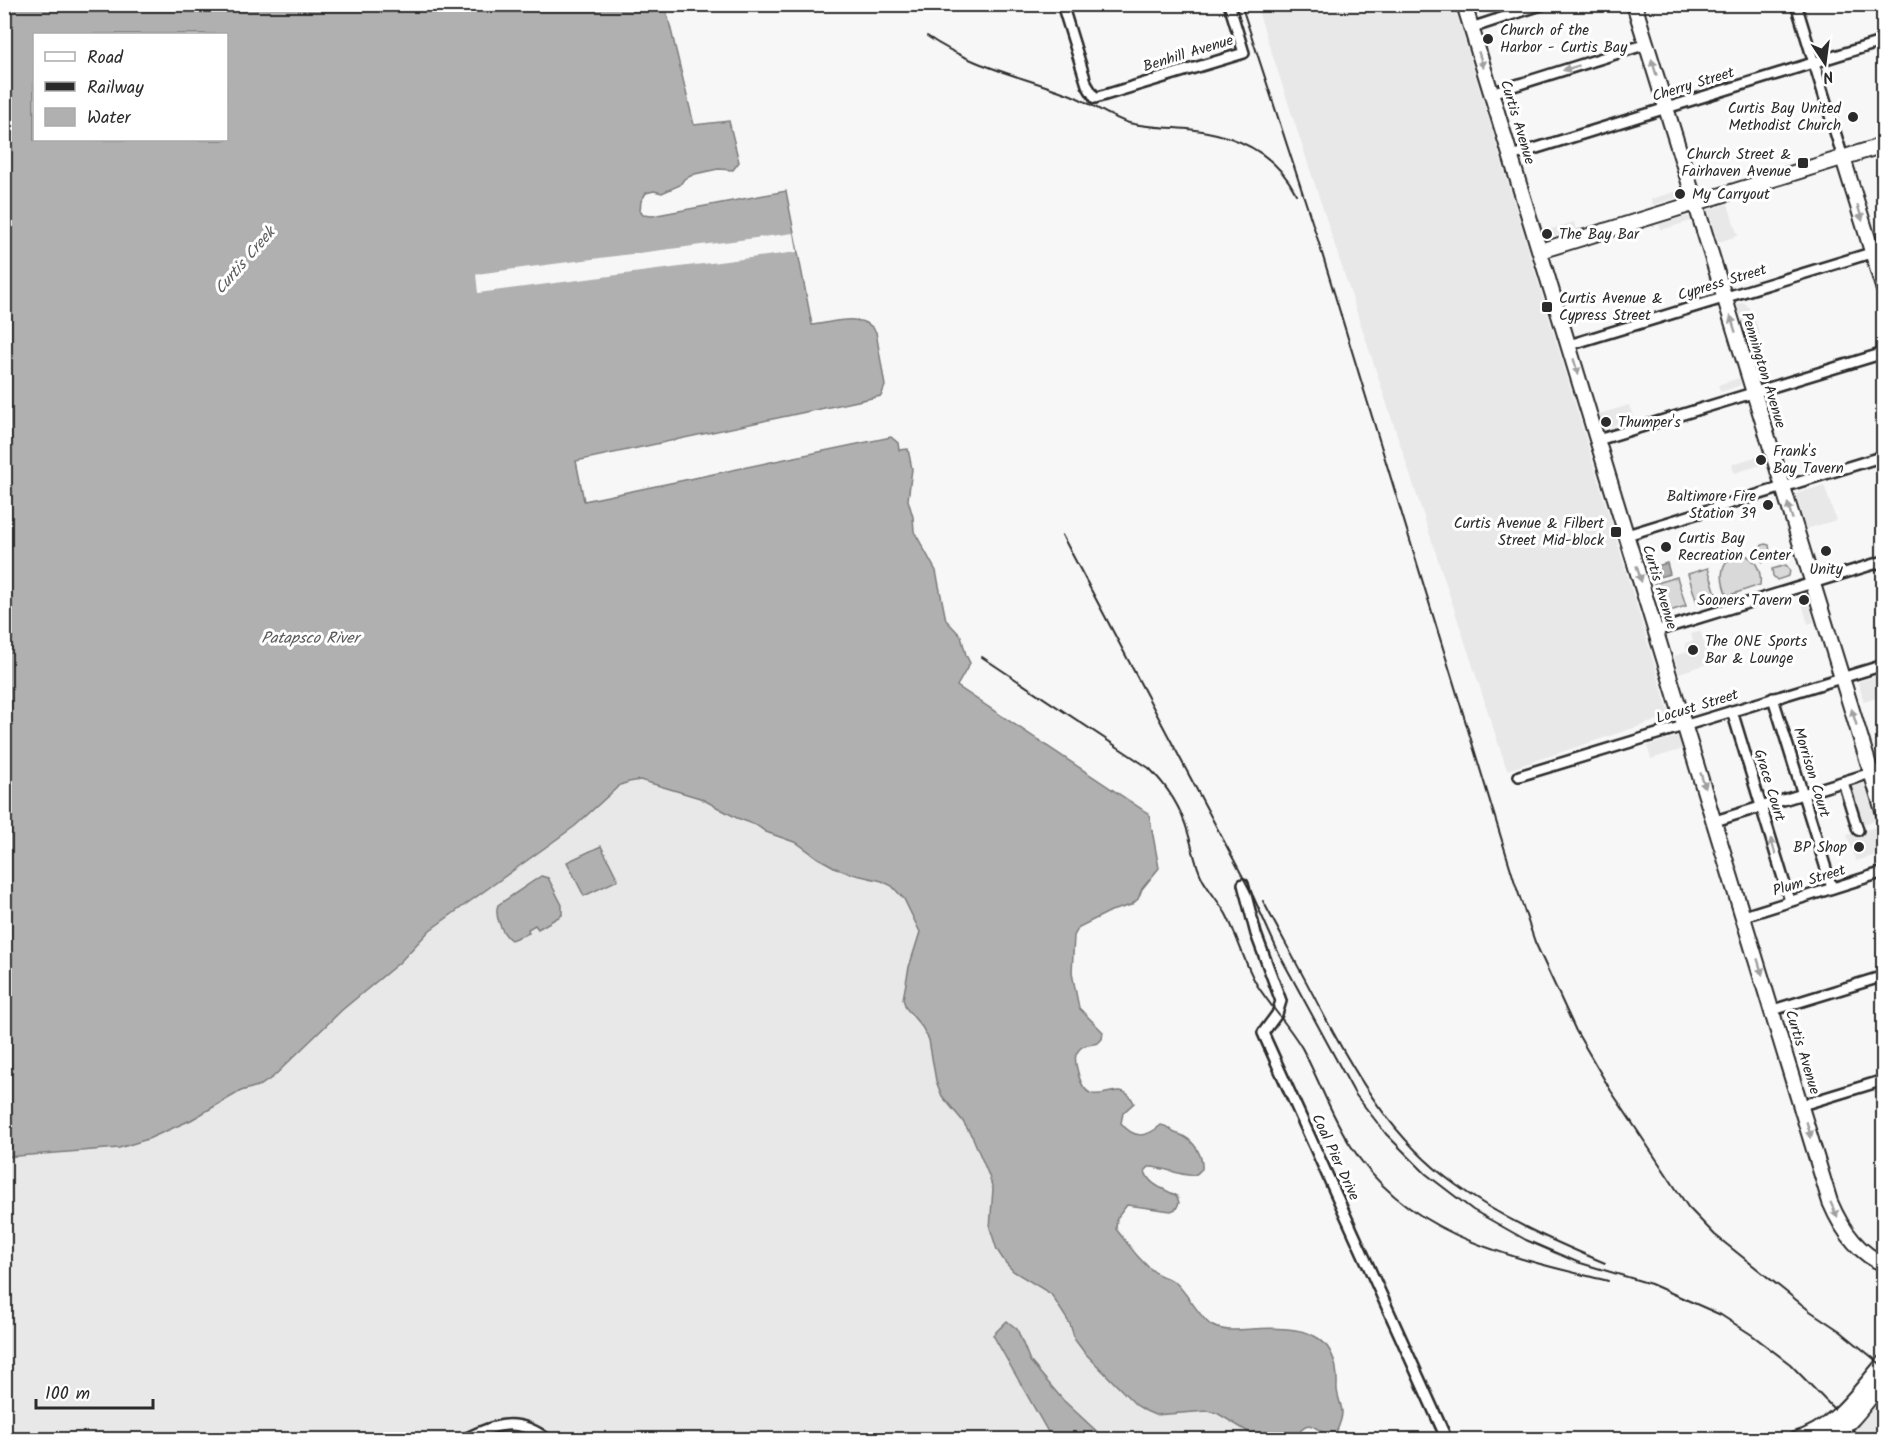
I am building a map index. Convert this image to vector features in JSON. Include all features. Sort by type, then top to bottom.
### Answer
[{"type":"main road","name":"Curtis Avenue","points":[[1464,4],[1802,1105],[1822,1178],[1838,1220],[1847,1235],[1874,1260],[1884,1264]]},
{"type":"main road","name":"Pennington Avenue","points":[[1635,4],[1841,678],[1877,771],[1884,814]]},
{"type":"main road","points":[[1540,251],[1884,145]]},
{"type":"main road","points":[[1843,158],[1878,250],[1884,290]]},
{"type":"main road","points":[[1795,1440],[1817,1431],[1833,1420],[1884,1363]]},
{"type":"main road","points":[[1826,1440],[1853,1417],[1884,1380]]},
{"type":"street","name":"Benhill Avenue","points":[[1062,4],[1083,75],[1095,98],[1244,53],[1229,4]]},
{"type":"street","points":[[1471,28],[1544,4]]},
{"type":"street","points":[[1796,4],[1843,158]]},
{"type":"street","name":"Cherry Street","points":[[1511,156],[1884,41]]},
{"type":"street","points":[[1491,93],[1647,44]]},
{"type":"street","name":"Cypress Street","points":[[1569,345],[1878,250]]},
{"type":"street","points":[[1598,440],[1884,353]]},
{"type":"street","points":[[1627,535],[1884,456]]},
{"type":"street","points":[[1656,631],[1884,561]]},
{"type":"street","name":"Locust Street","points":[[1519,776],[1884,665]]},
{"type":"street","name":"Morrison Court","points":[[1773,698],[1832,888]]},
{"type":"street","name":"Grace Court","points":[[1732,711],[1790,902]]},
{"type":"street","points":[[1715,821],[1877,771]]},
{"type":"street","points":[[1843,782],[1858,830]]},
{"type":"street","name":"Plum Street","points":[[1744,916],[1884,873]]},
{"type":"street","name":"Coal Pier Drive","points":[[1244,884],[1256,934],[1281,1001],[1277,1014],[1263,1033],[1447,1440]]},
{"type":"street","points":[[1773,1010],[1884,976]]},
{"type":"street","points":[[1802,1105],[1884,1080]]},
{"type":"street","points":[[463,1440],[486,1428],[499,1425],[519,1425],[538,1432],[548,1440]]},
{"type":"shaded area","points":[[1256,5],[1454,5],[1670,716],[1507,770]]},
{"type":"shaded area","points":[[1681,190],[1683,196],[1653,205],[1651,199]]},
{"type":"shaded area","points":[[1728,204],[1738,236],[1718,242],[1708,210]]},
{"type":"shaded area","points":[[1689,216],[1691,221],[1661,230],[1659,224]]},
{"type":"shaded area","points":[[1574,222],[1576,229],[1546,238],[1544,231]]},
{"type":"shaded area","points":[[1710,285],[1712,291],[1682,299],[1681,294]]},
{"type":"shaded area","points":[[1744,302],[1752,311],[1760,335],[1747,339],[1737,304]]},
{"type":"shaded area","points":[[1739,378],[1741,385],[1721,392],[1718,385]]},
{"type":"shaded area","points":[[1629,405],[1634,419],[1604,429],[1599,414]]},
{"type":"shaded area","points":[[1762,455],[1765,464],[1734,473],[1732,464]]},
{"type":"shaded area","points":[[1824,485],[1836,520],[1806,529],[1796,494]]},
{"type":"shaded area","points":[[1765,544],[1769,545],[1770,552],[1763,562],[1757,555],[1756,548]]},
{"type":"shaded area","points":[[1742,553],[1751,558],[1757,566],[1760,585],[1727,596],[1723,582],[1723,569],[1729,559]]},
{"type":"shaded area","points":[[1786,565],[1790,570],[1789,576],[1777,580],[1773,576],[1772,569]]},
{"type":"shaded area","points":[[1708,568],[1717,597],[1697,603],[1688,574]]},
{"type":"shaded area","points":[[1677,577],[1686,606],[1663,613],[1654,584]]},
{"type":"shaded area","points":[[1806,595],[1814,622],[1808,624],[1800,597]]},
{"type":"shaded area","points":[[1700,631],[1711,663],[1679,673],[1674,656],[1687,652],[1685,643],[1693,641],[1691,634]]},
{"type":"shaded area","points":[[1876,676],[1883,696],[1864,702],[1858,682]]},
{"type":"shaded area","points":[[1679,736],[1683,749],[1651,759],[1647,746]]},
{"type":"shaded area","points":[[640,780],[700,798],[766,832],[797,843],[836,868],[892,886],[904,899],[920,932],[909,967],[922,1027],[929,1040],[936,1081],[942,1096],[973,1138],[989,1176],[993,1189],[990,1228],[997,1250],[1005,1262],[1013,1271],[1051,1294],[1070,1324],[1075,1340],[1155,1415],[1208,1411],[1217,1413],[1250,1433],[1270,1434],[1277,1439],[5,1439],[4,1157],[119,1148],[148,1139],[191,1120],[241,1091],[261,1085],[273,1077],[342,1010],[400,962],[430,930],[575,826],[620,785]]},
{"type":"shaded area","points":[[1863,782],[1878,820],[1860,825],[1848,786]]},
{"type":"shaded area","points":[[1879,826],[1883,853],[1856,861],[1847,835]]},
{"type":"shaded area","points":[[1883,1390],[1883,1439],[1849,1439],[1846,1433]]},
{"type":"water","name":"Patapsco River","points":[[4,5],[665,5],[694,125],[729,121],[739,162],[733,170],[718,169],[695,174],[684,179],[680,185],[662,193],[654,191],[646,193],[641,201],[640,211],[643,215],[652,216],[786,191],[812,325],[855,320],[871,326],[876,332],[885,386],[881,396],[576,461],[584,501],[891,437],[898,443],[899,450],[908,449],[912,469],[908,500],[914,531],[936,571],[946,620],[961,636],[970,663],[957,686],[1149,814],[1159,868],[1142,889],[1138,899],[1131,905],[1111,911],[1079,927],[1074,936],[1072,973],[1079,1008],[1103,1032],[1102,1039],[1098,1043],[1080,1048],[1075,1062],[1083,1086],[1090,1093],[1121,1091],[1128,1094],[1134,1103],[1123,1113],[1121,1123],[1126,1128],[1140,1135],[1161,1125],[1167,1127],[1195,1146],[1200,1154],[1202,1169],[1190,1175],[1149,1167],[1145,1171],[1150,1180],[1177,1196],[1179,1203],[1176,1209],[1171,1211],[1127,1205],[1117,1218],[1116,1229],[1134,1253],[1150,1269],[1176,1283],[1211,1325],[1231,1330],[1269,1328],[1300,1331],[1323,1342],[1331,1353],[1336,1367],[1337,1393],[1342,1410],[1335,1435],[1333,1437],[1309,1425],[1302,1429],[1298,1436],[1300,1439],[1277,1439],[1270,1434],[1250,1433],[1217,1413],[1208,1411],[1155,1415],[1136,1405],[1084,1352],[1075,1340],[1070,1324],[1051,1294],[1013,1271],[997,1250],[990,1228],[993,1189],[989,1176],[973,1138],[962,1120],[942,1096],[936,1081],[929,1040],[922,1027],[906,1008],[903,999],[909,967],[920,932],[904,899],[892,886],[882,881],[836,868],[797,843],[766,832],[700,798],[640,780],[620,785],[575,826],[430,930],[400,962],[342,1010],[273,1077],[261,1085],[241,1091],[191,1120],[148,1139],[119,1148],[5,1157]]},
{"type":"water","points":[[1667,563],[1670,574],[1655,578],[1654,567]]},
{"type":"water","points":[[601,846],[618,880],[584,896],[567,862]]},
{"type":"water","points":[[541,876],[548,878],[562,905],[562,915],[538,929],[535,925],[528,929],[529,933],[511,940],[500,924],[497,914],[498,905]]},
{"type":"water","points":[[1007,1321],[1017,1329],[1030,1361],[1063,1400],[1105,1439],[1052,1439],[993,1335]]},
{"type":"pier","points":[[794,233],[797,252],[478,293],[476,274]]},
{"type":"railway","points":[[1241,4],[1317,237],[1515,883],[1535,942],[1576,1031],[1611,1091],[1688,1207],[1715,1235],[1884,1367]]},
{"type":"railway","points":[[927,36],[961,56],[1071,95],[1129,123],[1205,131],[1237,140],[1265,156],[1277,166],[1296,194]]},
{"type":"railway","points":[[1062,535],[1253,896],[1279,954],[1355,1094],[1386,1134],[1426,1174],[1473,1210],[1526,1240],[1577,1262],[1651,1284],[1721,1315],[1790,1364],[1834,1409]]},
{"type":"railway","points":[[982,657],[1149,768],[1168,790],[1185,824],[1200,874],[1226,914],[1252,977],[1302,1048],[1344,1134],[1374,1177],[1402,1202],[1432,1222],[1464,1239],[1535,1263],[1608,1281]]},
{"type":"railway","points":[[1263,901],[1362,1083],[1413,1148],[1456,1185],[1491,1208],[1547,1238],[1605,1263]]},
{"type":"railway","points":[[1852,1429],[1861,1440]]},
{"type":"place","name":"Church of the Harbor - Curtis Bay","points":[[1488,39]]},
{"type":"place","name":"Curtis Bay United Methodist Church","points":[[1853,117]]},
{"type":"place","name":"Church Street & Fairhaven Avenue","points":[[1803,163]]},
{"type":"place","name":"My Carryout","points":[[1680,194]]},
{"type":"place","name":"The Bay Bar","points":[[1547,234]]},
{"type":"place","name":"Curtis Avenue & Cypress Street","points":[[1547,307]]},
{"type":"place","name":"Thumper's","points":[[1606,422]]},
{"type":"place","name":"Frank's Bay Tavern","points":[[1761,460]]},
{"type":"place","name":"Baltimore Fire Station 39","points":[[1768,505]]},
{"type":"place","name":"Curtis Avenue & Filbert Street Mid-block","points":[[1616,532]]},
{"type":"place","name":"Curtis Bay Recreation Center","points":[[1666,547]]},
{"type":"place","name":"Unity","points":[[1826,551]]},
{"type":"place","name":"Sooners Tavern","points":[[1804,600]]},
{"type":"place","name":"The ONE Sports Bar & Lounge","points":[[1693,650]]},
{"type":"place","name":"BP Shop","points":[[1859,847]]},
{"type":"water label","name":"Curtis Creek","points":[[244,260]]}]
